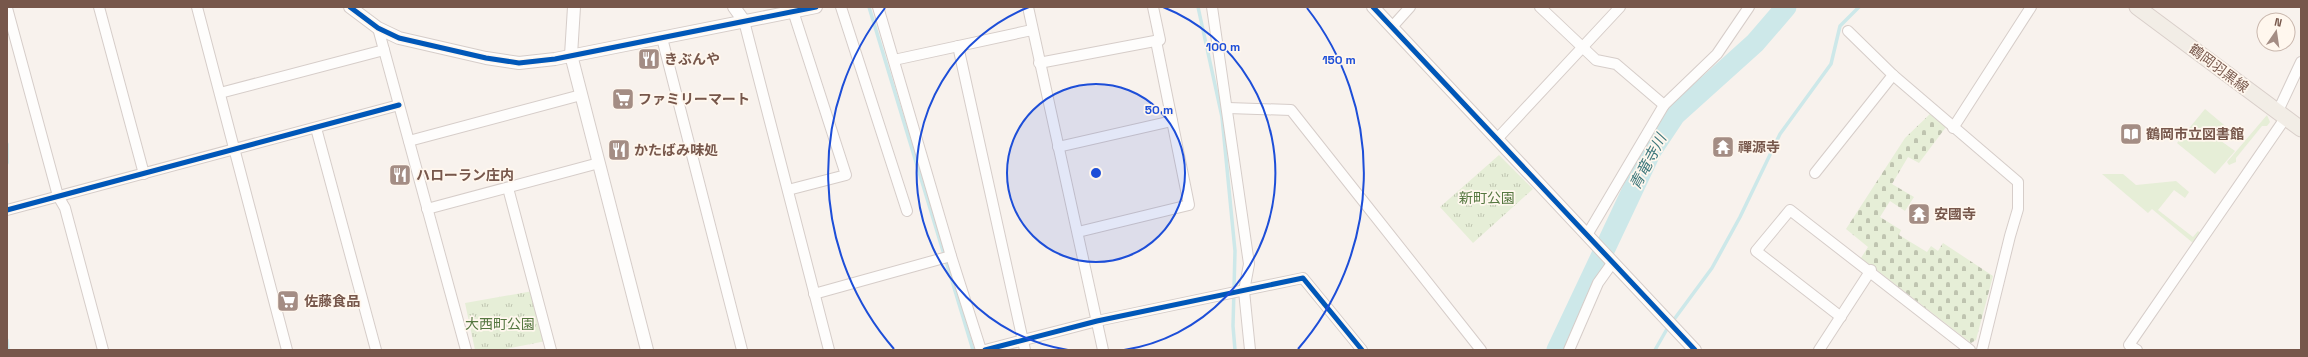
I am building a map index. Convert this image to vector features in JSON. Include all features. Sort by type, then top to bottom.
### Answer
[{"type":"main road","name":"鶴岡羽黒線","points":[[2137,7],[2301,129]]},
{"type":"street","points":[[99,7],[144,174]]},
{"type":"street","points":[[198,7],[287,350]]},
{"type":"street","points":[[350,7],[378,28],[399,38],[505,61],[538,61],[816,7]]},
{"type":"street","points":[[574,7],[571,55],[647,350]]},
{"type":"street","points":[[734,7],[744,21],[828,350]]},
{"type":"street","points":[[841,7],[907,211]]},
{"type":"street","points":[[878,7],[951,256],[981,350]]},
{"type":"street","points":[[1028,7],[1039,63],[1104,350]]},
{"type":"street","points":[[1039,63],[1160,40],[1153,7]]},
{"type":"street","points":[[1212,7],[1228,108],[1249,264],[1244,291],[1250,350]]},
{"type":"street","points":[[1373,7],[1695,350]]},
{"type":"street","points":[[1392,27],[1410,7]]},
{"type":"street","points":[[1540,7],[1596,60],[1616,64],[1664,105]]},
{"type":"street","points":[[1497,139],[1620,7]]},
{"type":"street","points":[[1587,235],[1664,105],[1717,54],[1749,7]]},
{"type":"street","points":[[1953,128],[2031,7]]},
{"type":"street","points":[[7,8],[10,33],[58,196],[65,208],[102,350]]},
{"type":"street","points":[[788,190],[846,175],[793,12]]},
{"type":"street","points":[[378,28],[466,350]]},
{"type":"street","points":[[894,60],[1032,30]]},
{"type":"street","points":[[1848,31],[1893,75],[1953,128],[2018,182],[2018,209],[1982,350]]},
{"type":"street","points":[[662,38],[742,350]]},
{"type":"street","points":[[1078,232],[1189,205],[1156,41]]},
{"type":"street","points":[[958,46],[1024,345]]},
{"type":"street","points":[[220,93],[384,50]]},
{"type":"street","points":[[2137,350],[2130,345],[2282,114],[2301,62]]},
{"type":"street","points":[[1816,173],[1893,75]]},
{"type":"street","points":[[409,141],[581,95]]},
{"type":"street","points":[[7,210],[399,106]]},
{"type":"street","points":[[1228,108],[1291,110],[1481,350]]},
{"type":"street","points":[[1058,147],[1172,121]]},
{"type":"street","points":[[316,128],[376,350]]},
{"type":"street","points":[[427,209],[599,163]]},
{"type":"street","points":[[508,188],[552,350]]},
{"type":"street","points":[[1841,317],[1756,251],[1790,210],[1871,270],[1970,350]]},
{"type":"street","points":[[814,294],[951,256]]},
{"type":"street","points":[[1569,350],[1598,283],[1613,262]]},
{"type":"street","points":[[1819,350],[1871,270]]},
{"type":"street","points":[[985,350],[1024,345],[1097,321],[1303,278],[1362,350]]},
{"type":"green space","points":[[2205,109],[2230,130],[2221,141],[2235,151],[2215,174],[2177,143]]},
{"type":"green space","points":[[1930,114],[1946,127],[1919,163],[1908,157],[1892,184],[1914,197],[1905,211],[1890,201],[1880,217],[1901,230],[1899,235],[1927,252],[1931,246],[1938,251],[1943,243],[1993,276],[1976,340],[1971,343],[1861,258],[1868,247],[1846,229],[1905,138]]},
{"type":"green space","points":[[2267,115],[2270,122],[2267,126],[2262,126],[2236,158],[2236,162],[2229,165],[2227,162]]},
{"type":"green space","name":"新町公園","points":[[1499,155],[1533,189],[1473,243],[1440,207]]},
{"type":"green space","points":[[2102,174],[2123,174],[2136,185],[2176,181],[2189,192],[2185,198],[2174,190],[2158,210],[2193,237],[2198,231],[2200,233],[2193,243],[2152,209],[2148,213]]},
{"type":"green space","name":"大西町公園","points":[[533,291],[546,341],[501,350],[475,350],[465,303]]},
{"type":"waterway","points":[[869,7],[973,350]]},
{"type":"waterway","points":[[1198,7],[1222,117],[1235,251],[1233,326],[1235,350]]},
{"type":"waterway","name":"青竜寺川","points":[[1557,350],[1651,151],[1675,115],[1755,43],[1786,7]]},
{"type":"waterway","points":[[1655,350],[1667,329],[1712,268],[1740,217],[1780,134],[1831,64],[1840,26],[1859,7]]},
{"type":"waterway","points":[[7,144],[7,163]]},
{"type":"waterway","points":[[7,340],[8,350]]},
{"type":"cycle path","points":[[350,7],[378,28],[399,38],[486,58],[519,63],[555,59],[816,7]]},
{"type":"cycle path","points":[[1373,7],[1695,350]]},
{"type":"cycle path","points":[[7,210],[399,105]]},
{"type":"cycle path","points":[[985,350],[1097,321],[1303,278],[1362,350]]},
{"type":"place","name":"きぶんや","points":[[649,59]]},
{"type":"place","name":"ファミリーマート","points":[[623,99]]},
{"type":"place","name":"鶴岡市立図書館","points":[[2131,134]]},
{"type":"place","name":"禪源寺","points":[[1723,147]]},
{"type":"place","name":"かたばみ味処","points":[[619,150]]},
{"type":"place","name":"ハローラン庄内","points":[[400,175]]},
{"type":"place","name":"安國寺","points":[[1919,214]]},
{"type":"place","name":"佐藤食品","points":[[288,301]]}]
